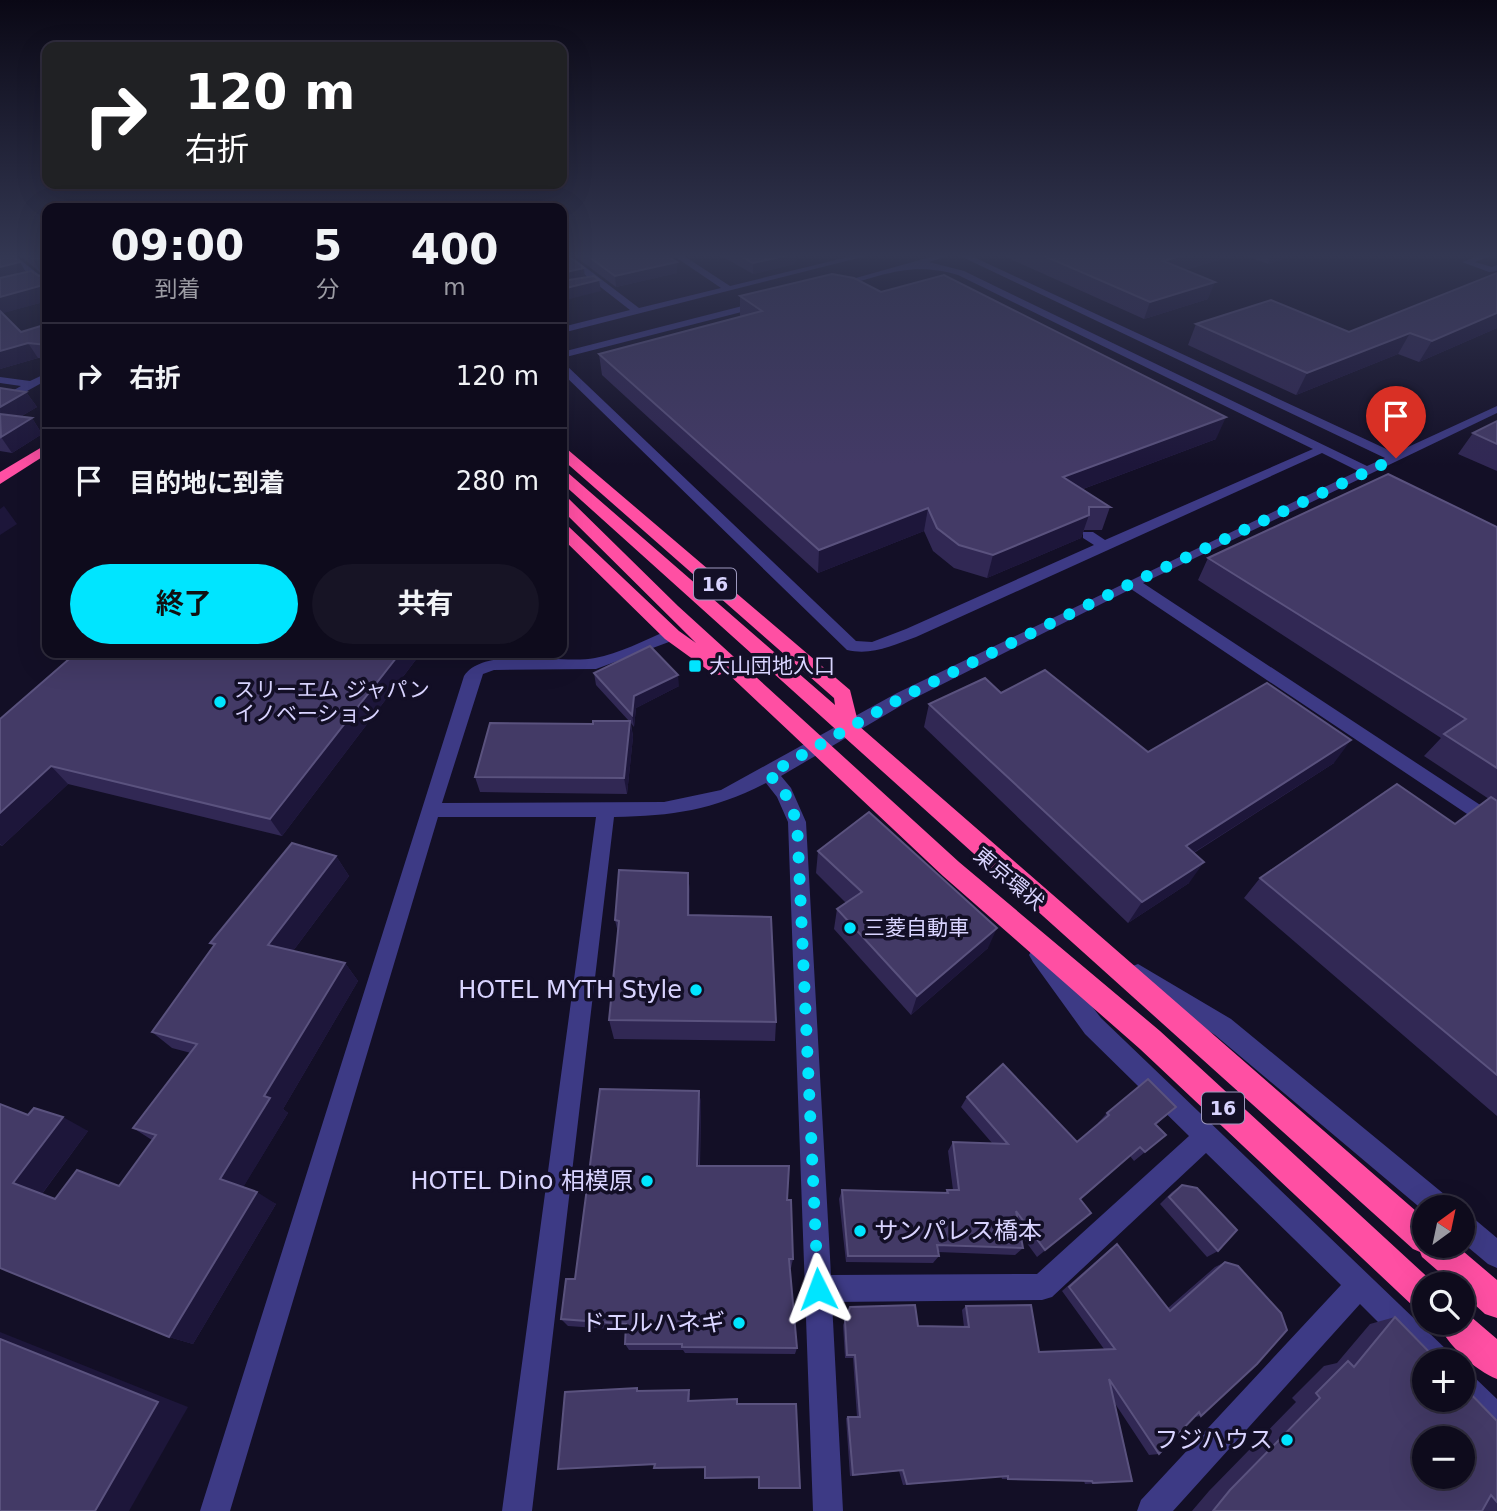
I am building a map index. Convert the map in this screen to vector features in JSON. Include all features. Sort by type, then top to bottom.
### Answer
[{"type":"highway","points":[[1,477],[42,451]]},
{"type":"highway","name":"16","points":[[567,456],[843,695],[849,727]]},
{"type":"highway","points":[[0,493],[42,466]]},
{"type":"highway","name":"東京環状","points":[[567,479],[1412,1227]]},
{"type":"highway","name":"東京環状","points":[[567,506],[672,610],[951,869],[1150,1040],[1412,1284]]},
{"type":"highway","points":[[567,535],[672,635],[783,713]]},
{"type":"highway","points":[[1446,1258],[1497,1303]]},
{"type":"highway","points":[[1468,1335],[1497,1362]]},
{"type":"street","points":[[567,329],[585,325]]},
{"type":"street","points":[[567,354],[682,325]]},
{"type":"street","points":[[1067,325],[1368,471]]},
{"type":"street","points":[[1111,325],[1396,458]]},
{"type":"street","points":[[567,372],[852,646],[873,647],[911,633],[1322,449]]},
{"type":"street","points":[[0,403],[42,379]]},
{"type":"street","points":[[0,380],[33,385]]},
{"type":"street","points":[[431,810],[664,809],[725,796],[769,774],[903,697],[1132,583],[1497,409]]},
{"type":"street","points":[[1088,536],[1104,546]]},
{"type":"street","points":[[1132,583],[1497,827]]},
{"type":"street","points":[[215,1511],[472,676],[477,670],[493,665],[596,664],[672,635]]},
{"type":"street","points":[[769,774],[785,793],[797,822],[828,1511]]},
{"type":"street","points":[[517,1511],[618,809]]},
{"type":"street","points":[[1017,925],[1093,1026],[1426,1349]]},
{"type":"street","points":[[1102,951],[1223,1027],[1425,1195]]},
{"type":"street","points":[[818,1289],[1042,1287],[1208,1135]]},
{"type":"street","points":[[1475,1236],[1497,1255]]},
{"type":"street","points":[[1153,1511],[1360,1284]]},
{"type":"street","points":[[1475,1397],[1497,1419]]},
{"type":"building","points":[[0,325],[14,325],[21,332],[42,326],[42,344],[28,343],[0,351]]},
{"type":"building","points":[[711,325],[1042,325],[1226,417],[1063,477],[1110,507],[1089,507],[1089,515],[993,555],[959,545],[937,528],[928,508],[819,550],[599,354]]},
{"type":"building","points":[[1197,325],[1331,325],[1349,332],[1368,325],[1470,325],[1432,341],[1410,333],[1307,373]]},
{"type":"building","points":[[0,388],[26,392],[0,407]]},
{"type":"building","points":[[0,414],[32,418],[1,437]]},
{"type":"building","points":[[1497,421],[1497,444],[1473,433]]},
{"type":"building","points":[[1388,474],[1497,527],[1497,768],[1444,734],[1466,719],[1208,558]]},
{"type":"building","points":[[650,646],[678,675],[634,696],[632,715],[594,673]]},
{"type":"building","name":"スリーエム ジャパン イノベーション","points":[[70,658],[396,658],[270,819],[51,766],[0,813],[0,719]]},
{"type":"building","points":[[1045,670],[1148,752],[1267,683],[1351,740],[1186,846],[1204,862],[1142,902],[929,704],[985,678],[1001,693]]},
{"type":"building","points":[[593,721],[630,721],[624,778],[475,777],[490,723],[593,724]]},
{"type":"building","points":[[1397,784],[1455,824],[1491,797],[1497,801],[1497,1075],[1260,878]]},
{"type":"building","points":[[869,812],[997,928],[917,996],[837,909],[862,892],[818,851]]},
{"type":"building","points":[[292,843],[336,856],[268,945],[345,963],[264,1096],[270,1098],[220,1179],[257,1192],[169,1337],[0,1268],[0,1104],[28,1115],[34,1108],[63,1117],[13,1183],[55,1199],[77,1170],[119,1186],[156,1135],[133,1128],[197,1044],[152,1032],[215,944],[210,943]]},
{"type":"building","name":"HOTEL MYTH Style","points":[[619,870],[688,873],[688,915],[771,917],[776,1022],[609,1020],[619,921],[615,920]]},
{"type":"building","points":[[1003,1064],[1077,1142],[1148,1079],[1176,1107],[1155,1124],[1166,1135],[1145,1152],[1140,1147],[1080,1199],[1091,1213],[1045,1250],[1016,1211],[1023,1248],[937,1245],[939,1256],[848,1256],[842,1190],[948,1193],[947,1190],[959,1190],[953,1142],[1008,1144],[967,1097]]},
{"type":"building","points":[[600,1089],[699,1091],[697,1166],[789,1166],[787,1200],[791,1200],[793,1259],[789,1259],[797,1348],[625,1344],[626,1324],[561,1319],[566,1279],[575,1279]]},
{"type":"building","points":[[1182,1185],[1197,1188],[1237,1230],[1218,1251],[1169,1197]]},
{"type":"building","points":[[1117,1244],[1170,1311],[1225,1262],[1238,1266],[1281,1313],[1287,1330],[1257,1364],[1201,1416],[1199,1412],[1159,1454],[1109,1379],[1132,1481],[1093,1483],[1008,1479],[1008,1476],[907,1484],[903,1470],[853,1475],[848,1417],[860,1417],[855,1355],[847,1355],[845,1321],[850,1307],[915,1305],[918,1326],[969,1327],[966,1306],[1031,1305],[1039,1352],[1115,1349],[1069,1287]]},
{"type":"building","points":[[1395,1317],[1426,1349],[1412,1349],[1412,1412],[1475,1412],[1475,1398],[1497,1421],[1497,1502],[1491,1495],[1482,1511],[1213,1511],[1320,1398],[1316,1393],[1348,1361],[1354,1367]]},
{"type":"building","points":[[0,1339],[158,1402],[95,1511],[0,1511]]},
{"type":"building","points":[[637,1388],[637,1391],[689,1390],[688,1401],[737,1399],[737,1404],[796,1404],[800,1488],[759,1488],[759,1477],[705,1478],[705,1467],[654,1468],[655,1464],[558,1469],[565,1392]]},
{"type":"place","name":"大山団地入口","points":[[695,666]]},
{"type":"place","name":"スリーエム ジャパン イノベーション","points":[[220,702]]},
{"type":"place","name":"三菱自動車","points":[[850,928]]},
{"type":"place","name":"HOTEL MYTH Style","points":[[696,990]]},
{"type":"place","name":"HOTEL Dino 相模原","points":[[647,1181]]},
{"type":"place","name":"サンパレス橋本","points":[[860,1231]]},
{"type":"place","name":"ドエルハネギ","points":[[739,1323]]},
{"type":"place","name":"フジハウス","points":[[1287,1440]]},
{"type":"route","points":[[818,1289],[797,822],[785,793],[769,774],[903,697],[1132,583],[1396,458]]}]
